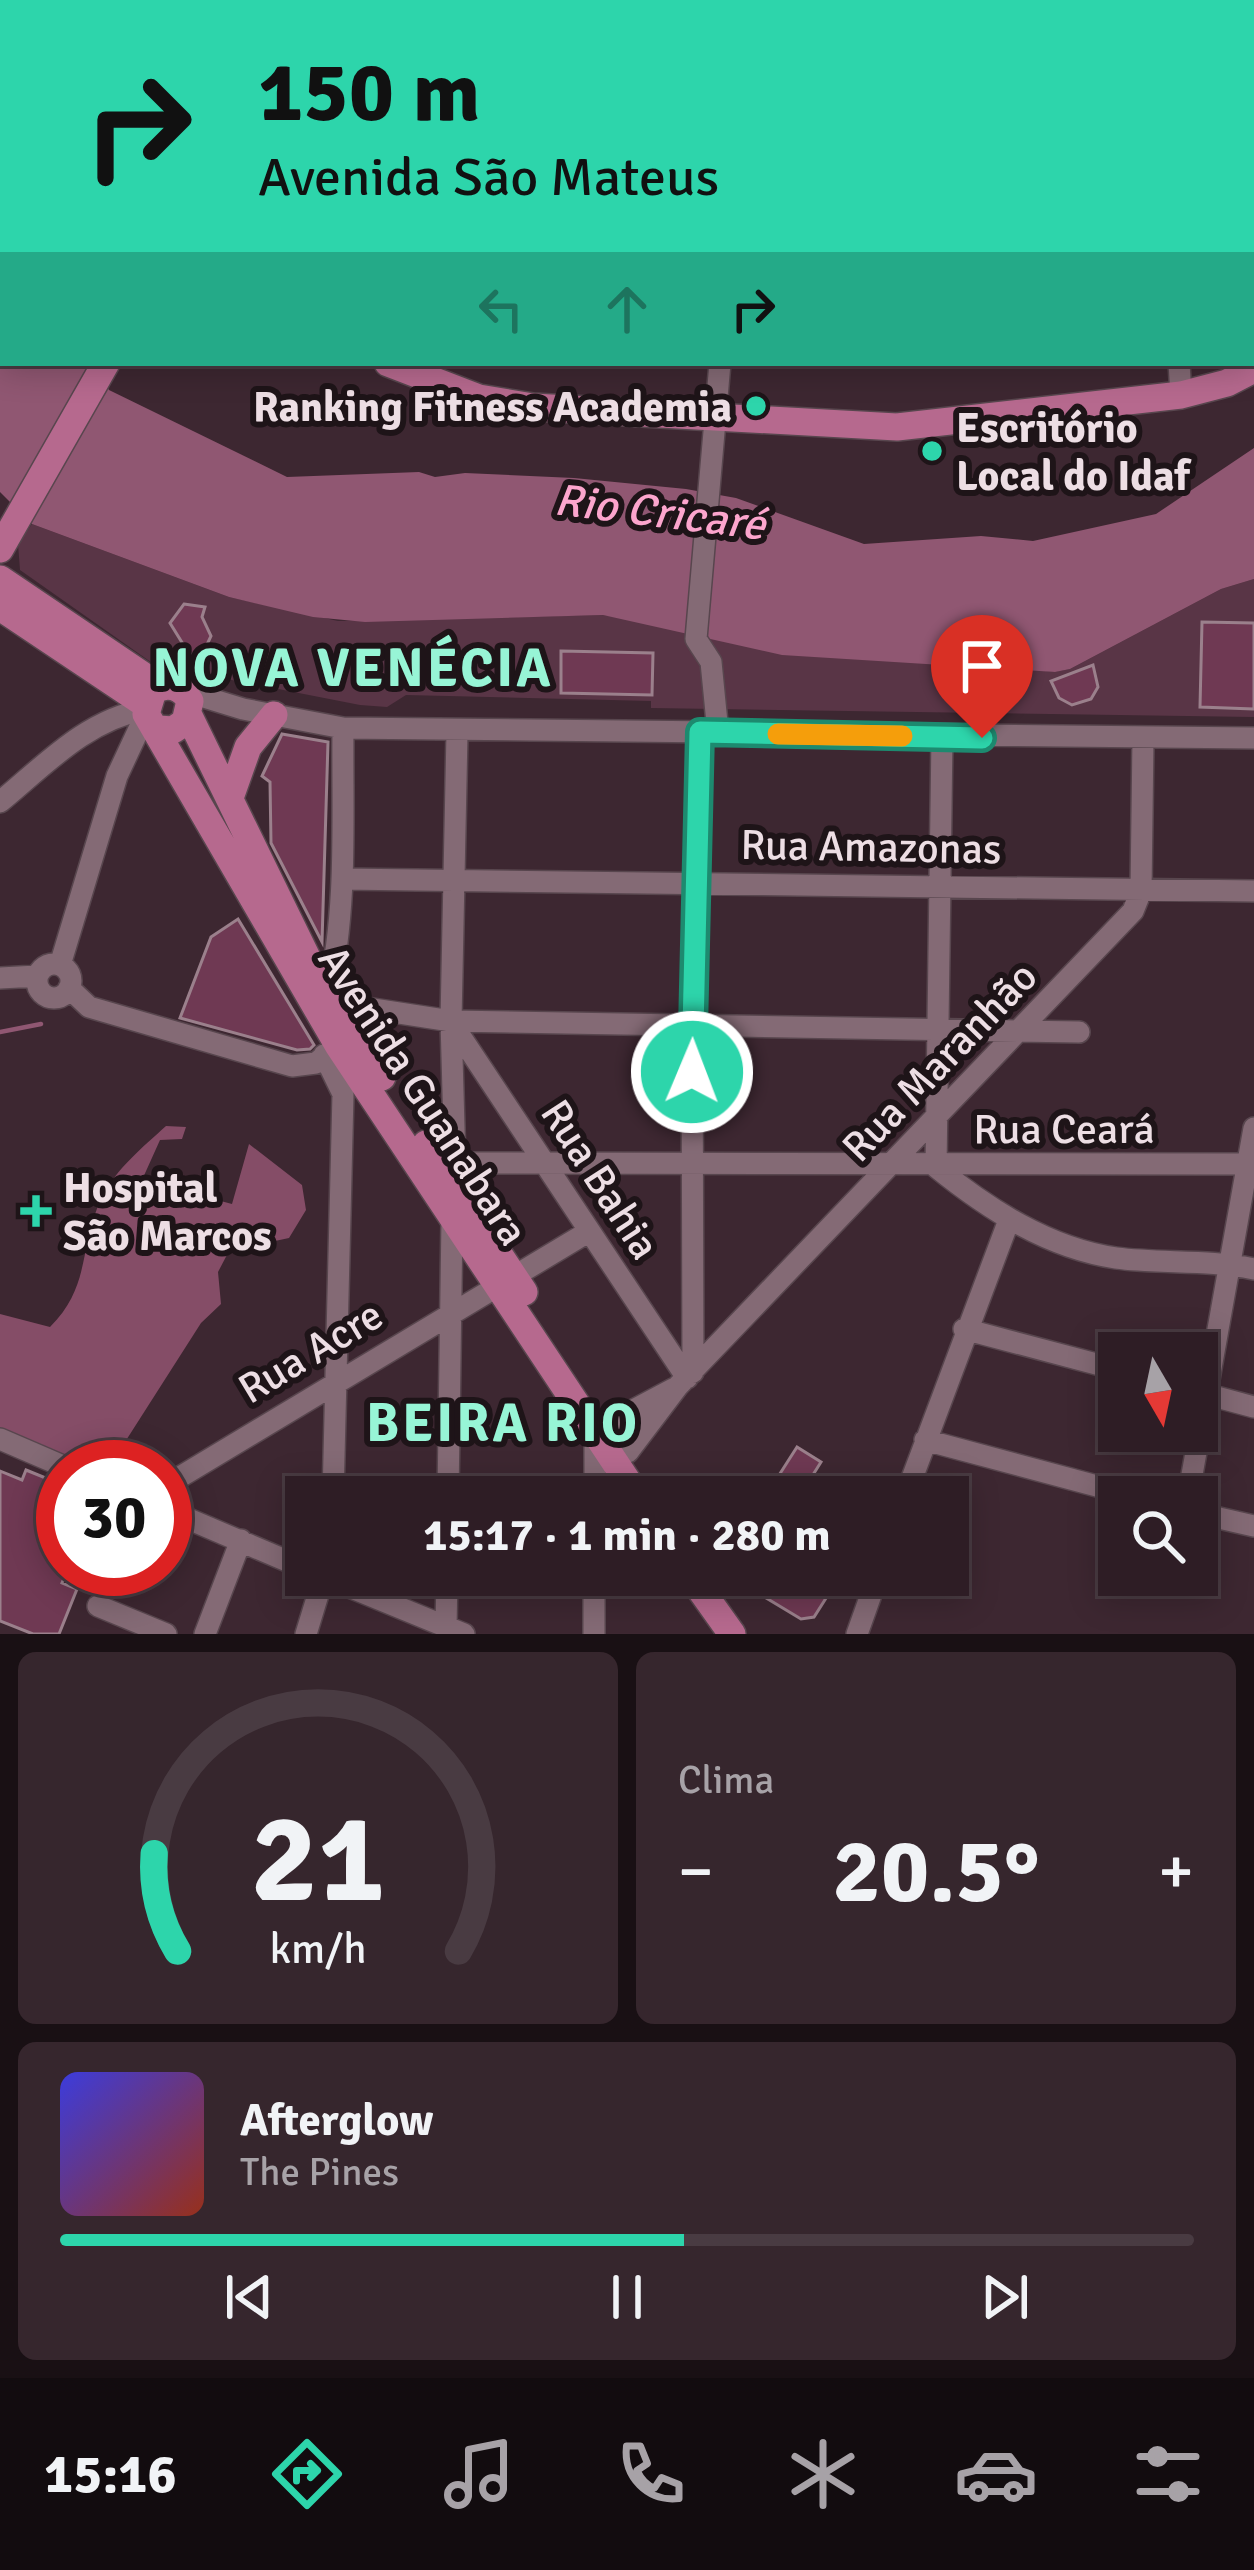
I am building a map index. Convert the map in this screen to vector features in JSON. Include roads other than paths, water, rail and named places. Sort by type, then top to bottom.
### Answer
[{"type":"main road","points":[[105,366],[3,544],[5,592],[163,709]]},
{"type":"main road","points":[[396,366],[479,398],[717,420],[897,427],[1181,395],[1208,390],[1254,369]]},
{"type":"main road","name":"Avenida Guanabara","points":[[163,709],[231,795],[328,981],[340,1046],[449,1166],[504,1280]]},
{"type":"main road","name":"Avenida Guanabara","points":[[163,709],[199,813],[340,1046],[452,1220],[504,1280],[602,1426],[627,1476]]},
{"type":"main road","points":[[231,795],[248,748],[274,715]]},
{"type":"main road","name":"Avenida Guanabara","points":[[602,1426],[643,1476]]},
{"type":"main road","points":[[705,1596],[732,1634]]},
{"type":"main road","points":[[725,1596],[752,1634]]},
{"type":"street","points":[[686,1379],[696,881],[711,662],[696,640],[720,366]]},
{"type":"street","points":[[1179,366],[1181,395]]},
{"type":"street","points":[[61,965],[129,747],[163,709]]},
{"type":"street","points":[[0,802],[87,729],[112,716],[163,709],[243,709],[343,728],[457,733],[1254,738]]},
{"type":"street","points":[[328,981],[342,879],[343,728]]},
{"type":"street","points":[[449,1166],[457,733]]},
{"type":"street","points":[[942,737],[936,1167],[1009,1220],[1059,1243],[1117,1258],[1243,1266]]},
{"type":"street","points":[[1141,891],[1143,739]]},
{"type":"street","name":"Rua Amazonas","points":[[342,879],[1254,891]]},
{"type":"street","name":"Rua Maranhão","points":[[628,1452],[686,1379],[1133,911],[1141,891]]},
{"type":"street","points":[[61,965],[69,972],[69,988],[62,995],[46,996],[37,976],[44,966],[61,965]]},
{"type":"street","points":[[2,979],[37,976]]},
{"type":"street","name":"Avenida Guanabara","points":[[328,981],[380,1012],[451,1021],[1078,1032]]},
{"type":"street","points":[[69,988],[89,1007],[302,1066],[340,1046],[380,1012]]},
{"type":"street","name":"Rua Bahia","points":[[451,1021],[686,1379]]},
{"type":"street","points":[[334,1476],[340,1046]]},
{"type":"street","points":[[342,1105],[374,1095]]},
{"type":"street","points":[[1218,1343],[1243,1266],[1254,1129]]},
{"type":"street","name":"Rua Ceará","points":[[449,1166],[1250,1166]]},
{"type":"street","points":[[448,1476],[452,1220]]},
{"type":"street","points":[[912,1476],[964,1329],[1009,1220]]},
{"type":"street","name":"Rua Acre","points":[[192,1469],[588,1232]]},
{"type":"street","points":[[964,1329],[1098,1364]]},
{"type":"street","name":"Rua Maranhão","points":[[602,1426],[686,1379]]},
{"type":"street","points":[[1218,1397],[1254,1407]]},
{"type":"street","points":[[597,1476],[602,1426]]},
{"type":"street","points":[[0,1439],[36,1455]]},
{"type":"street","points":[[925,1440],[1098,1486]]},
{"type":"street","points":[[1218,1518],[1254,1526]]},
{"type":"street","points":[[192,1520],[285,1559]]},
{"type":"street","points":[[205,1634],[241,1540]]},
{"type":"street","points":[[306,1634],[314,1596]]},
{"type":"street","points":[[372,1596],[455,1630]]},
{"type":"street","points":[[450,1596],[455,1630]]},
{"type":"street","points":[[594,1634],[595,1596]]},
{"type":"street","points":[[857,1634],[871,1596]]},
{"type":"street","points":[[98,1606],[166,1634]]},
{"type":"water","name":"Rio Cricaré","points":[[0,366],[97,366],[109,390],[287,477],[465,473],[686,489],[736,498],[864,544],[981,536],[1033,541],[1156,514],[1254,448],[1254,579],[1221,589],[1070,669],[1055,672],[782,655],[603,615],[365,622],[313,617],[229,597],[32,524],[0,492]]},
{"type":"waterway","points":[[0,1032],[41,1024]]},
{"type":"place","name":"Ranking Fitness Academia","points":[[756,406]]},
{"type":"place","name":"Escritório Local do Idaf","points":[[932,451]]},
{"type":"place","name":"Hospital São Marcos","points":[[36,1211]]},
{"type":"district","name":"NOVA VENÉCIA","points":[[353,667]]},
{"type":"district","name":"BEIRA RIO","points":[[503,1422]]}]
